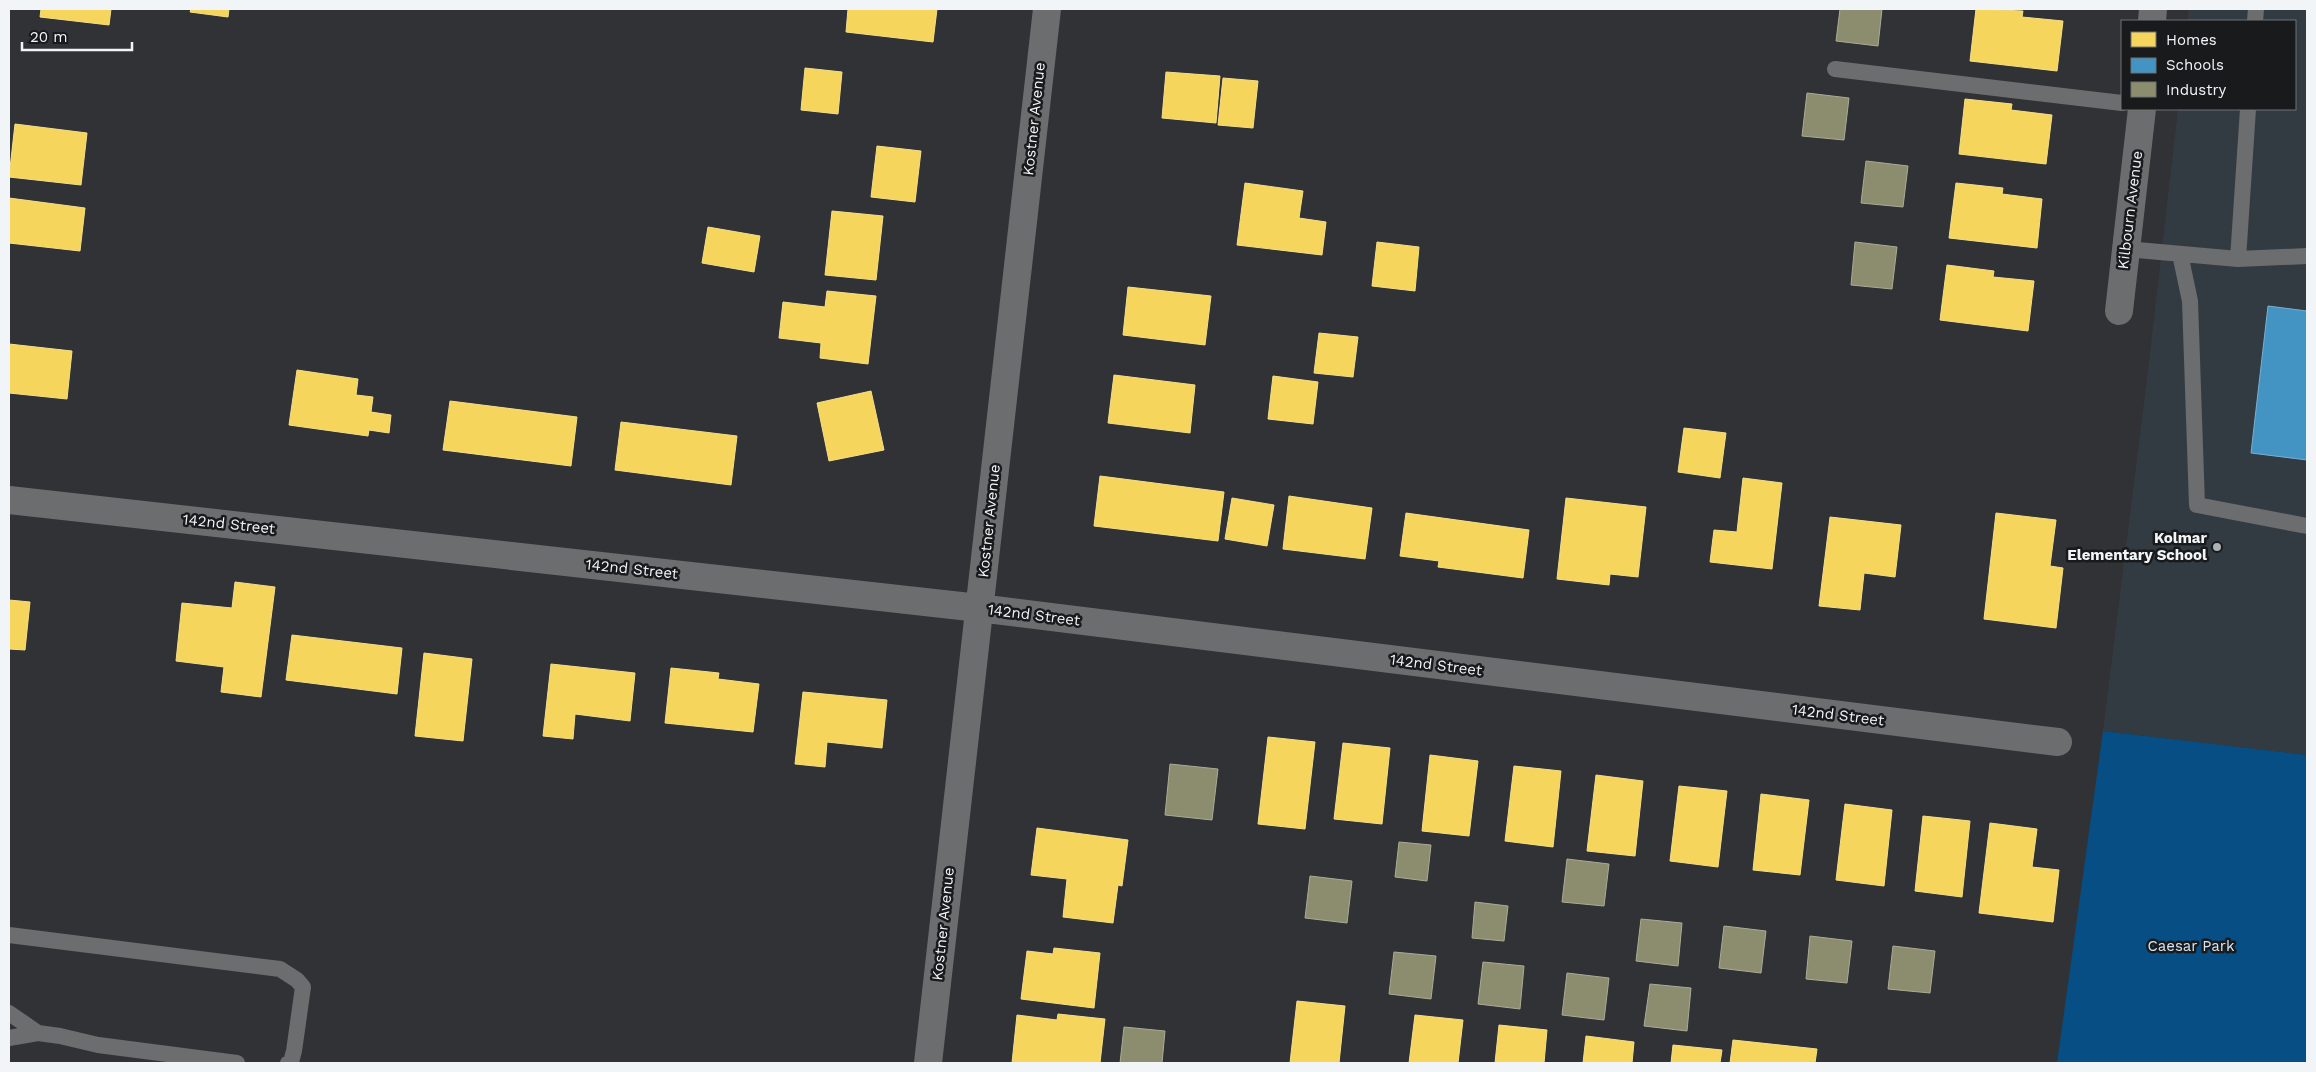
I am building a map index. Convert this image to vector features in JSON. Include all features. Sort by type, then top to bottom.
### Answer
[{"type":"street","name":"Kostner Avenue","points":[[928,1063],[1047,9]]},
{"type":"street","name":"Kilbourn Avenue","points":[[2119,312],[2142,110]]},
{"type":"street","name":"142nd Street","points":[[9,500],[979,608],[2058,742]]},
{"type":"lane","points":[[1835,69],[2121,103]]},
{"type":"lane","points":[[2238,259],[2248,110]]},
{"type":"lane","points":[[2126,249],[2238,259],[2307,256]]},
{"type":"lane","points":[[2180,254],[2190,301],[2196,505],[2307,526]]},
{"type":"lane","points":[[9,935],[280,970],[297,980],[303,987],[294,1051],[291,1062],[288,1063]]},
{"type":"lane","points":[[9,1013],[38,1033]]},
{"type":"lane","points":[[9,1038],[38,1033],[98,1045],[237,1063]]},
{"type":"shaded area","name":"Kolmar Elementary School","points":[[2189,9],[2307,9],[2307,755],[2103,731],[2178,110],[2296,110],[2296,20],[2188,20]]},
{"type":"green space","name":"Caesar Park","points":[[2103,731],[2307,755],[2307,1063],[2057,1063]]},
{"type":"building: Homes","points":[[41,9],[111,9],[109,25],[40,17]]},
{"type":"building: Homes","points":[[191,9],[229,9],[228,17],[190,12]]},
{"type":"building: Homes","points":[[848,9],[937,9],[933,42],[846,32]]},
{"type":"building: Homes","points":[[1976,9],[2023,11],[2022,17],[2063,21],[2057,71],[1970,61]]},
{"type":"building: Homes","points":[[805,68],[842,72],[838,114],[801,110]]},
{"type":"building: Homes","points":[[1166,72],[1220,76],[1216,123],[1162,118]]},
{"type":"building: Homes","points":[[1223,78],[1258,81],[1253,128],[1218,125]]},
{"type":"building: Homes","points":[[1965,99],[2012,104],[2011,110],[2052,115],[2046,164],[1959,154]]},
{"type":"building: Homes","points":[[15,124],[87,133],[81,185],[9,177]]},
{"type":"building: Homes","points":[[877,146],[921,151],[915,202],[871,197]]},
{"type":"building: Homes","points":[[1245,183],[1303,191],[1299,218],[1326,222],[1322,255],[1237,245]]},
{"type":"building: Homes","points":[[1956,183],[2003,188],[2002,194],[2042,199],[2037,248],[1949,238]]},
{"type":"building: Homes","points":[[9,198],[85,208],[80,251],[9,243]]},
{"type":"building: Homes","points":[[832,211],[883,216],[876,280],[825,275]]},
{"type":"building: Homes","points":[[708,227],[760,236],[754,272],[702,263]]},
{"type":"building: Homes","points":[[1377,242],[1419,247],[1415,291],[1372,286]]},
{"type":"building: Homes","points":[[1947,265],[1994,271],[1993,277],[2034,281],[2028,331],[1940,320]]},
{"type":"building: Homes","points":[[1128,287],[1211,296],[1205,345],[1123,335]]},
{"type":"building: Homes","points":[[827,291],[876,296],[868,364],[820,358],[821,343],[779,338],[783,302],[825,307]]},
{"type":"building: Homes","points":[[1319,333],[1358,337],[1353,377],[1314,373]]},
{"type":"building: Homes","points":[[9,344],[72,351],[67,399],[9,393]]},
{"type":"building: Homes","points":[[297,370],[358,379],[356,395],[373,397],[371,412],[391,415],[389,433],[369,430],[368,436],[289,425]]},
{"type":"building: Homes","points":[[1114,375],[1195,385],[1190,433],[1108,423]]},
{"type":"building: Homes","points":[[1273,376],[1318,382],[1313,424],[1268,419]]},
{"type":"building: Homes","points":[[871,391],[884,450],[829,461],[817,403]]},
{"type":"building: Homes","points":[[450,401],[577,417],[571,466],[443,450]]},
{"type":"building: Homes","points":[[621,422],[737,436],[731,485],[615,470]]},
{"type":"building: Homes","points":[[1684,428],[1726,433],[1720,478],[1678,472]]},
{"type":"building: Homes","points":[[1100,476],[1224,492],[1218,541],[1094,526]]},
{"type":"building: Homes","points":[[1743,478],[1782,483],[1772,569],[1710,562],[1714,530],[1737,532]]},
{"type":"building: Homes","points":[[1289,496],[1372,508],[1365,559],[1283,549]]},
{"type":"building: Homes","points":[[1232,498],[1274,505],[1267,546],[1225,539]]},
{"type":"building: Homes","points":[[1566,498],[1646,507],[1638,577],[1610,574],[1609,585],[1557,579]]},
{"type":"building: Homes","points":[[1406,513],[1529,530],[1523,578],[1438,567],[1439,561],[1400,556]]},
{"type":"building: Homes","points":[[1996,513],[2056,520],[2050,566],[2063,568],[2056,628],[1984,619]]},
{"type":"building: Homes","points":[[1830,517],[1901,525],[1895,577],[1864,573],[1860,610],[1819,606]]},
{"type":"building: Homes","points":[[235,582],[275,587],[261,697],[221,692],[224,667],[176,661],[182,603],[232,608]]},
{"type":"building: Homes","points":[[9,600],[30,602],[25,650],[9,649]]},
{"type":"building: Homes","points":[[292,635],[402,648],[397,694],[286,680]]},
{"type":"building: Homes","points":[[424,653],[472,659],[463,741],[415,736]]},
{"type":"building: Homes","points":[[551,664],[635,673],[630,721],[575,714],[573,739],[543,736]]},
{"type":"building: Homes","points":[[671,668],[719,673],[718,679],[759,684],[753,732],[665,723]]},
{"type":"building: Homes","points":[[803,692],[887,700],[882,748],[827,742],[825,767],[795,764]]},
{"type":"building: Homes","points":[[1268,737],[1315,742],[1305,829],[1258,824]]},
{"type":"building: Homes","points":[[1343,743],[1390,748],[1382,824],[1334,819]]},
{"type":"building: Homes","points":[[1430,755],[1478,761],[1469,836],[1422,831]]},
{"type":"building: Homes","points":[[1514,766],[1561,771],[1553,847],[1505,841]]},
{"type":"building: Homes","points":[[1596,775],[1643,781],[1635,856],[1587,851]]},
{"type":"building: Homes","points":[[1679,786],[1727,791],[1718,867],[1670,861]]},
{"type":"building: Homes","points":[[1761,794],[1809,800],[1800,875],[1753,870]]},
{"type":"building: Homes","points":[[1845,804],[1892,810],[1884,886],[1836,880]]},
{"type":"building: Homes","points":[[1923,816],[1970,821],[1962,897],[1915,891]]},
{"type":"building: Homes","points":[[1990,823],[2037,829],[2032,867],[2059,870],[2053,922],[1979,913]]},
{"type":"building: Homes","points":[[1037,828],[1128,840],[1122,886],[1118,885],[1113,923],[1063,917],[1067,879],[1031,875]]},
{"type":"building: Homes","points":[[1054,948],[1100,953],[1094,1008],[1021,999],[1027,951],[1053,954]]},
{"type":"building: Homes","points":[[1297,1001],[1345,1006],[1339,1063],[1290,1063]]},
{"type":"building: Homes","points":[[1058,1014],[1105,1019],[1100,1063],[1012,1063],[1017,1015],[1057,1020]]},
{"type":"building: Homes","points":[[1415,1015],[1463,1020],[1458,1063],[1409,1063]]},
{"type":"building: Homes","points":[[1499,1025],[1547,1030],[1544,1063],[1495,1063]]},
{"type":"building: Homes","points":[[1586,1036],[1634,1042],[1632,1063],[1583,1063]]},
{"type":"building: Homes","points":[[1733,1040],[1817,1049],[1815,1063],[1730,1063]]},
{"type":"building: Homes","points":[[1673,1045],[1722,1050],[1720,1063],[1671,1063]]},
{"type":"building: Schools","points":[[2268,306],[2307,311],[2307,460],[2251,453]]},
{"type":"building: Industry","points":[[1840,9],[1882,9],[1878,46],[1836,41]]},
{"type":"building: Industry","points":[[1807,93],[1849,98],[1844,140],[1802,136]]},
{"type":"building: Industry","points":[[1866,161],[1908,166],[1903,207],[1861,203]]},
{"type":"building: Industry","points":[[1855,242],[1897,247],[1892,289],[1851,285]]},
{"type":"building: Industry","points":[[1170,764],[1218,769],[1212,820],[1165,815]]},
{"type":"building: Industry","points":[[1399,842],[1431,845],[1427,881],[1395,877]]},
{"type":"building: Industry","points":[[1567,859],[1609,864],[1604,906],[1562,902]]},
{"type":"building: Industry","points":[[1310,876],[1352,881],[1347,923],[1305,918]]},
{"type":"building: Industry","points":[[1475,902],[1508,906],[1504,941],[1472,938]]},
{"type":"building: Industry","points":[[1641,919],[1682,923],[1678,966],[1636,961]]},
{"type":"building: Industry","points":[[1724,926],[1766,931],[1761,973],[1719,968]]},
{"type":"building: Industry","points":[[1810,936],[1852,941],[1847,983],[1806,979]]},
{"type":"building: Industry","points":[[1893,946],[1935,951],[1930,993],[1888,989]]},
{"type":"building: Industry","points":[[1394,952],[1436,956],[1431,999],[1389,994]]},
{"type":"building: Industry","points":[[1483,962],[1524,966],[1520,1009],[1478,1004]]},
{"type":"building: Industry","points":[[1567,973],[1609,978],[1604,1020],[1562,1015]]},
{"type":"building: Industry","points":[[1650,984],[1691,988],[1687,1031],[1644,1026]]},
{"type":"building: Industry","points":[[1124,1027],[1165,1031],[1162,1063],[1120,1063]]},
{"type":"place","name":"Kolmar Elementary School","points":[[2217,547]]}]
